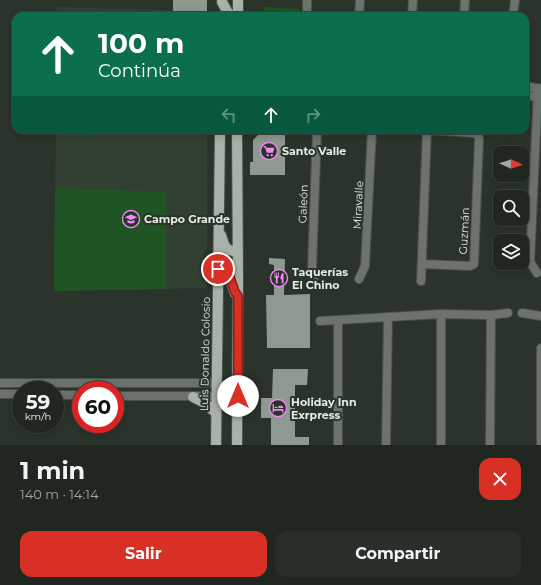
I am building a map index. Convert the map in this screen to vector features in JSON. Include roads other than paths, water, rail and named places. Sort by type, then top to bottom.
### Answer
[{"type":"main road","points":[[238,0],[238,12]]},
{"type":"main road","points":[[222,1],[222,12]]},
{"type":"main road","points":[[222,1],[227,12]]},
{"type":"main road","name":"Luis Donaldo Colosio","points":[[216,445],[220,134]]},
{"type":"main road","points":[[237,445],[238,134]]},
{"type":"main road","points":[[218,227],[226,249],[229,251],[238,252]]},
{"type":"main road","points":[[218,269],[226,270],[228,272],[235,292],[238,296]]},
{"type":"main road","points":[[193,397],[205,403],[216,413]]},
{"type":"street","points":[[307,0],[307,12]]},
{"type":"street","points":[[359,12],[360,0]]},
{"type":"street","points":[[412,12],[413,0]]},
{"type":"street","points":[[464,12],[465,0]]},
{"type":"street","points":[[513,12],[514,0]]},
{"type":"street","points":[[529,88],[540,93]]},
{"type":"street","points":[[529,94],[540,93]]},
{"type":"street","points":[[537,273],[530,262],[536,139],[540,93]]},
{"type":"street","name":"Galeón","points":[[314,278],[312,268],[318,134]]},
{"type":"street","name":"Miravalle","points":[[359,279],[365,266],[372,134]]},
{"type":"street","name":"Guzmán","points":[[428,134],[422,264],[472,265],[474,264],[479,139],[478,135],[476,134]]},
{"type":"street","points":[[420,281],[422,264]]},
{"type":"street","points":[[320,321],[441,314],[491,315],[508,313]]},
{"type":"street","points":[[522,313],[541,316]]},
{"type":"street","points":[[441,314],[441,445]]},
{"type":"street","points":[[490,445],[491,315]]},
{"type":"street","points":[[386,445],[388,317]]},
{"type":"street","points":[[338,321],[338,445]]},
{"type":"street","points":[[541,348],[541,445]]},
{"type":"street","points":[[0,383],[72,386]]},
{"type":"street","points":[[124,386],[217,383]]},
{"type":"street","points":[[0,394],[12,394]]},
{"type":"street","points":[[124,396],[238,396]]},
{"type":"place","name":"Santo Valle","points":[[269,151]]},
{"type":"place","name":"Campo Grande","points":[[131,219]]},
{"type":"place","name":"Taquerías El Chino","points":[[279,278]]},
{"type":"place","name":"Holiday Inn Exrpress","points":[[278,408]]}]
